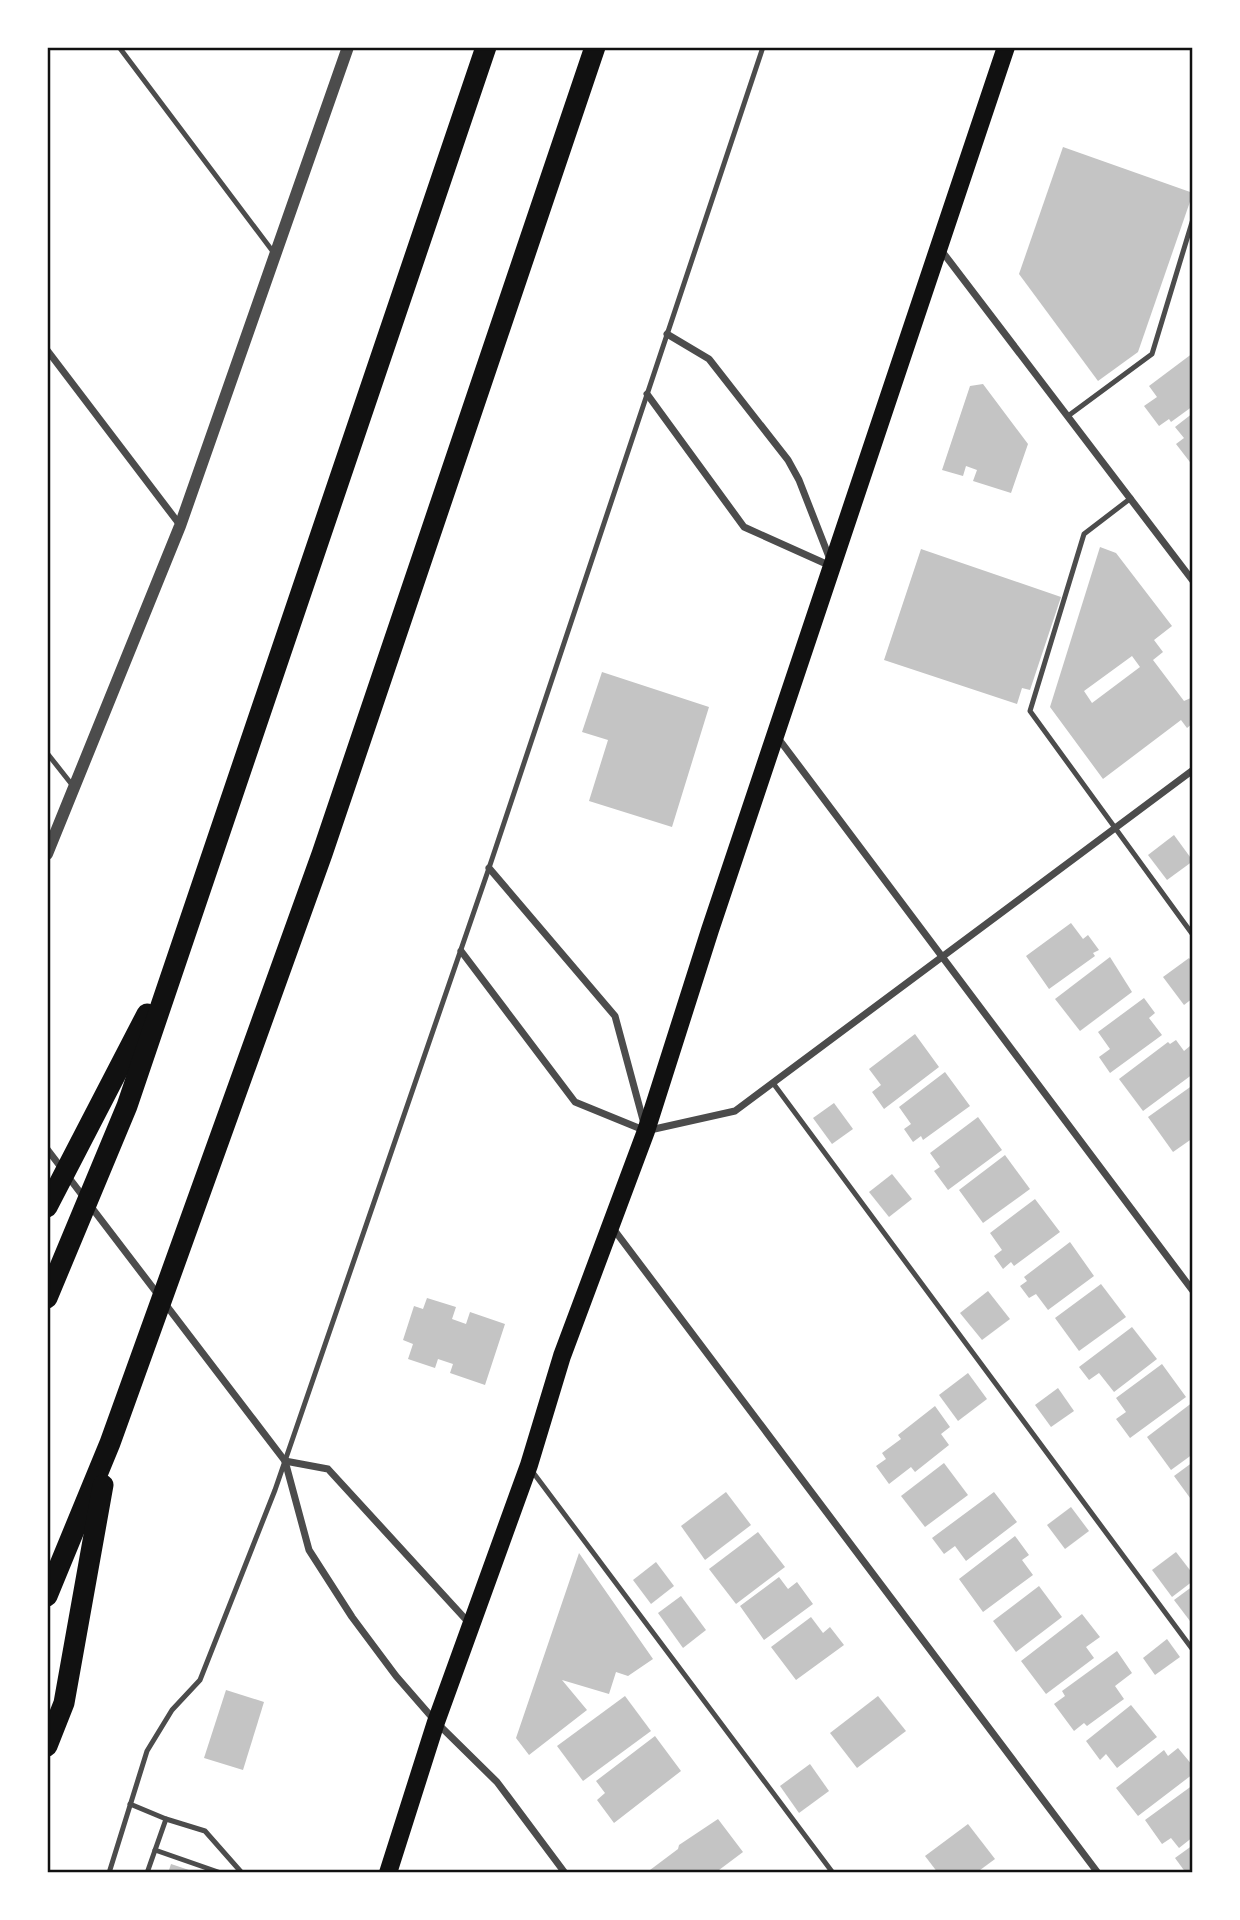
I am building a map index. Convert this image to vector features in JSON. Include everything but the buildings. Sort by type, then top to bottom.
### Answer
[{"type":"highway","points":[[47,1298],[127,1106],[486,47]]},
{"type":"highway","points":[[47,1596],[110,1443],[321,855],[595,47]]},
{"type":"highway","points":[[47,1207],[176,956]]},
{"type":"highway","points":[[47,1746],[64,1703],[110,1443]]},
{"type":"main road","points":[[388,1873],[436,1722],[528,1465],[562,1356],[646,1131],[1006,47]]},
{"type":"street","points":[[47,854],[180,526],[348,47]]},
{"type":"street","points":[[939,248],[1193,581]]},
{"type":"street","points":[[667,334],[709,359],[788,460],[799,480],[833,567]]},
{"type":"street","points":[[47,351],[180,526]]},
{"type":"street","points":[[647,394],[744,527],[833,567]]},
{"type":"street","points":[[776,734],[1193,1291]]},
{"type":"street","points":[[461,951],[575,1102],[646,1131],[735,1111],[1193,770]]},
{"type":"street","points":[[489,868],[615,1016],[646,1131]]},
{"type":"street","points":[[47,1149],[285,1461],[309,1549],[352,1617],[396,1676],[436,1722],[498,1782],[565,1873]]},
{"type":"street","points":[[611,1224],[1098,1873]]},
{"type":"street","points":[[285,1461],[328,1469],[471,1624]]},
{"type":"lane","points":[[119,47],[274,253]]},
{"type":"lane","points":[[109,1873],[147,1751],[172,1710],[200,1680],[285,1461],[461,951],[763,47]]},
{"type":"lane","points":[[1068,416],[1152,354],[1193,219]]},
{"type":"lane","points":[[1131,498],[1084,534],[1030,712],[1193,935]]},
{"type":"lane","points":[[47,753],[75,788]]},
{"type":"lane","points":[[773,1083],[1193,1650]]},
{"type":"lane","points":[[528,1465],[833,1873]]},
{"type":"lane","points":[[131,1804],[205,1831],[242,1873]]},
{"type":"lane","points":[[147,1873],[166,1818]]},
{"type":"lane","points":[[155,1850],[222,1873]]}]
